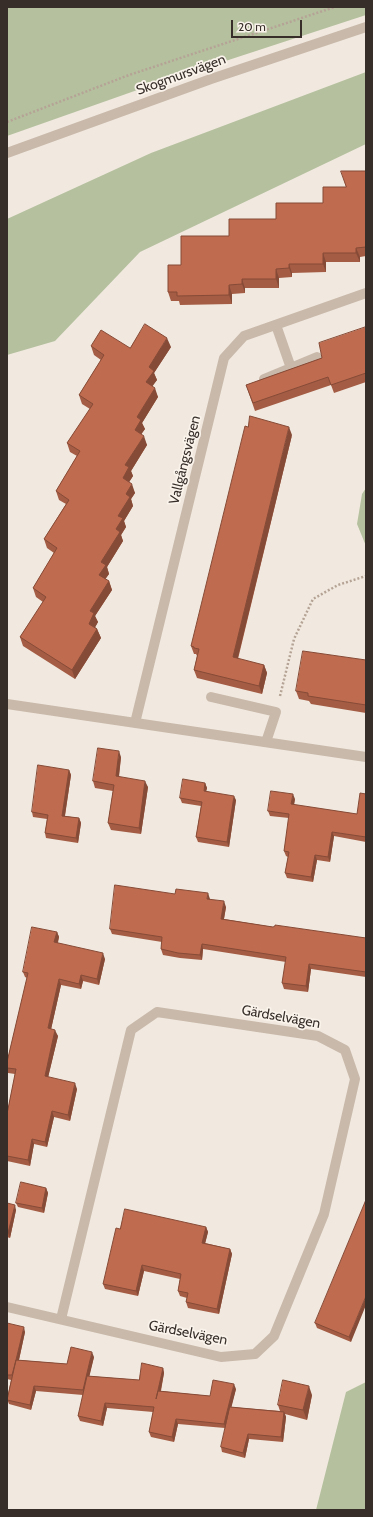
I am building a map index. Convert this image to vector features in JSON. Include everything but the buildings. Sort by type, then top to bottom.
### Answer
[{"type":"street","name":"Skogmursvägen","points":[[7,153],[211,79],[366,26]]},
{"type":"street","name":"Vallgångsvägen","points":[[135,722],[224,358],[244,336],[366,293]]},
{"type":"street","points":[[276,325],[291,368]]},
{"type":"street","points":[[261,381],[318,358]]},
{"type":"street","points":[[211,698],[276,712],[266,742]]},
{"type":"street","points":[[7,704],[366,757]]},
{"type":"street","name":"Gärdselvägen","points":[[7,1307],[221,1357],[255,1354],[274,1336],[324,1214],[355,1078],[345,1050],[318,1036],[157,1012],[132,1030],[61,1319]]},
{"type":"path","points":[[7,122],[129,75],[335,7]]},
{"type":"path","points":[[276,712],[294,639],[313,599],[338,585],[366,576]]},
{"type":"green space","points":[[7,7],[366,7],[366,15],[143,88],[7,136]]},
{"type":"green space","points":[[366,72],[366,144],[140,252],[55,341],[7,355],[7,219],[151,153]]},
{"type":"green space","points":[[366,488],[366,546],[357,524],[362,494]]},
{"type":"green space","points":[[366,1382],[366,1510],[316,1510],[346,1392]]}]
